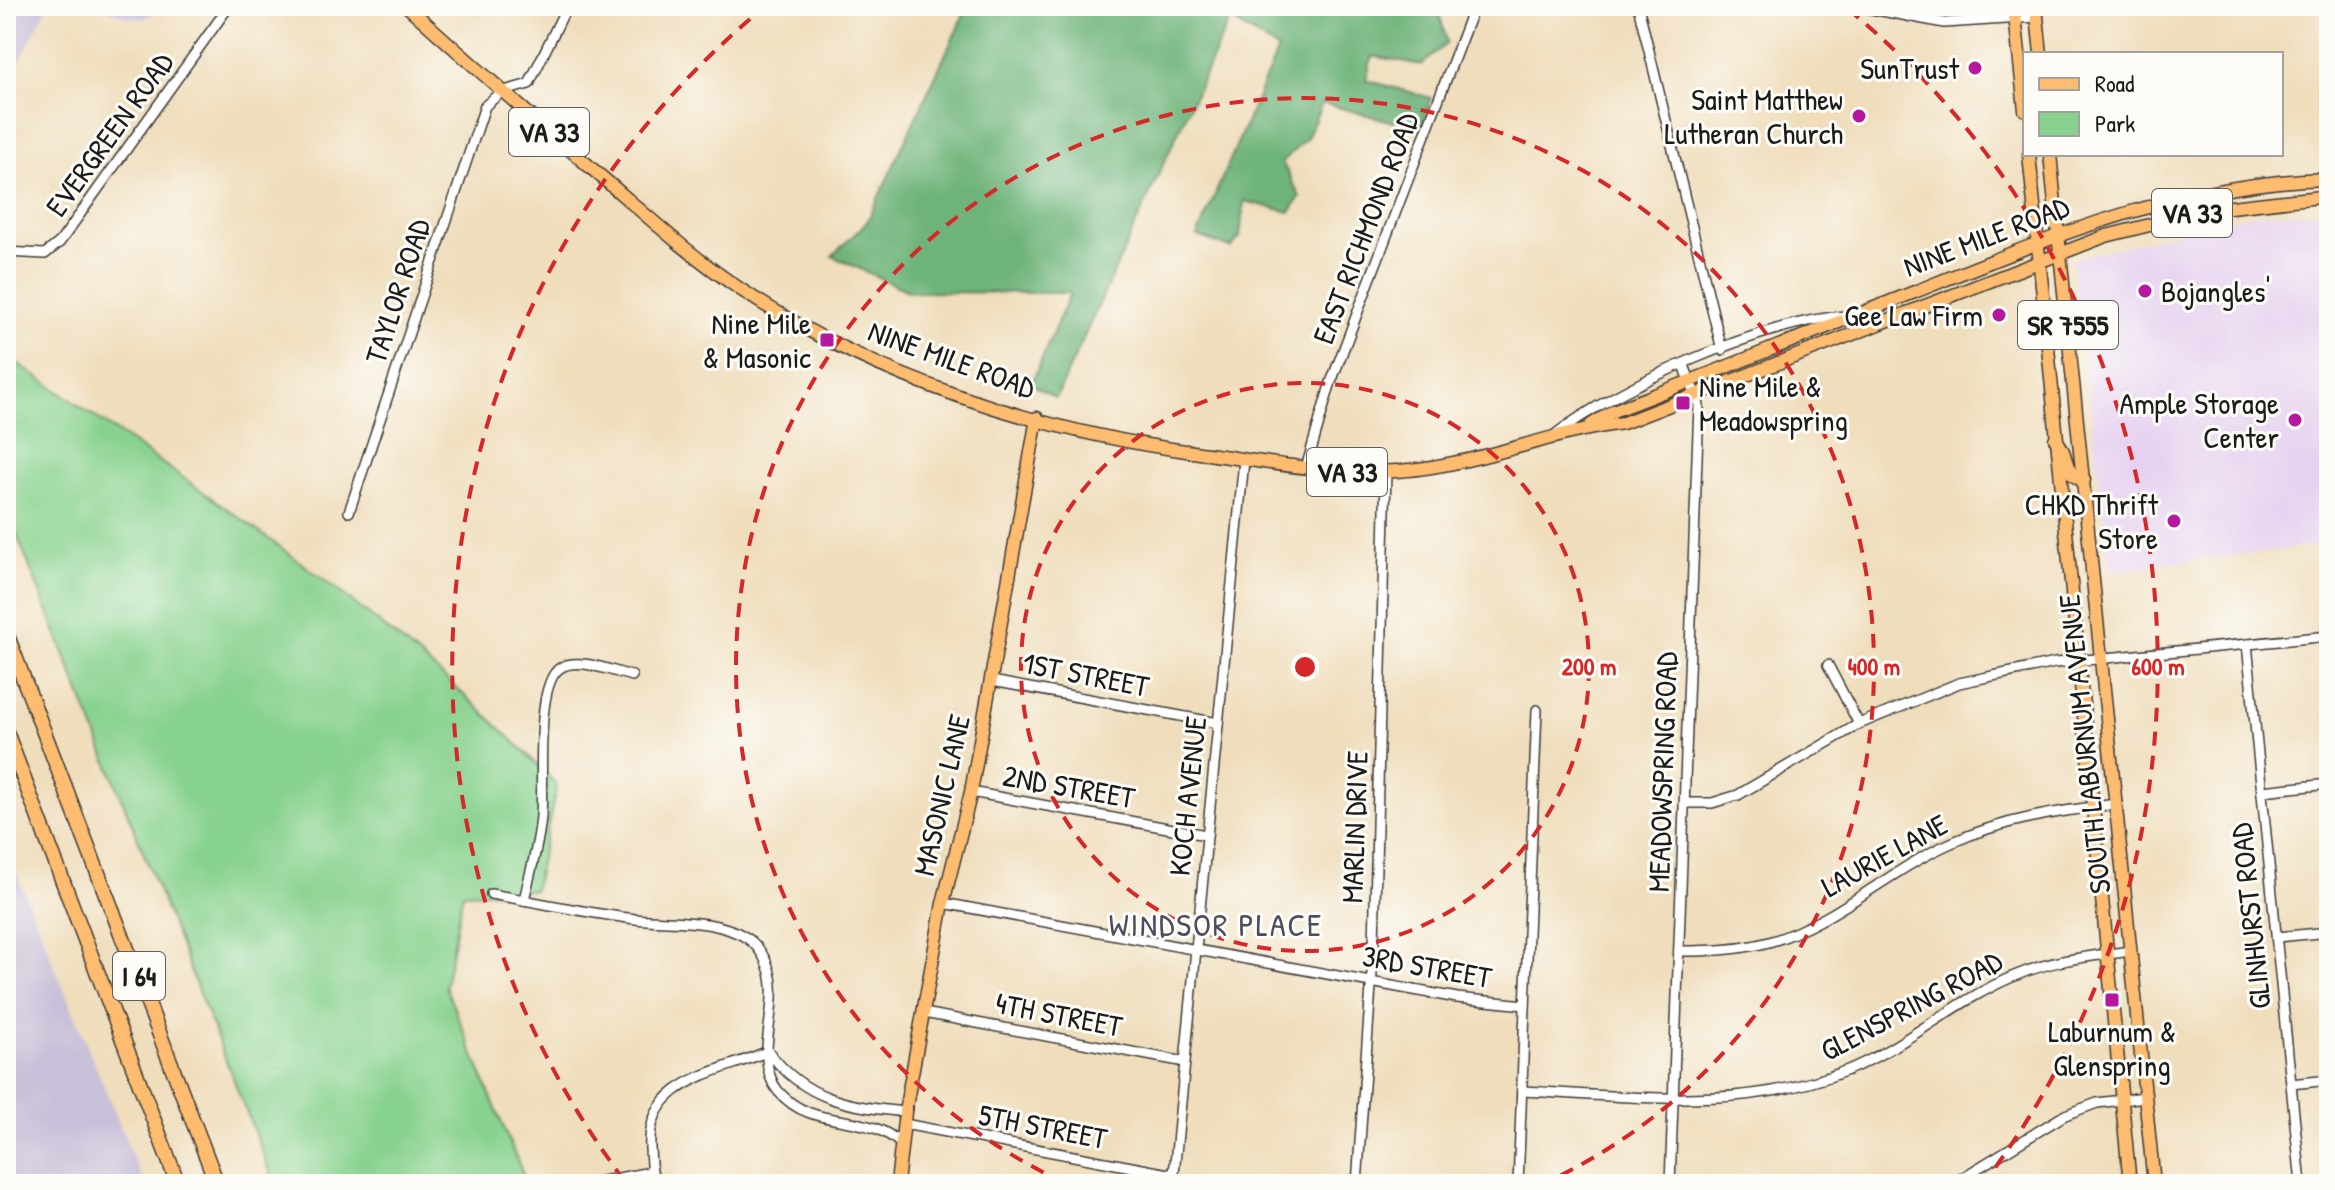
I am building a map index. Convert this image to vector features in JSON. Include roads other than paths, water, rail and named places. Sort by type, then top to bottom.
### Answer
[{"type":"highway","name":"I 64","points":[[6,633],[217,1184]]},
{"type":"highway","name":"I 64","points":[[6,732],[178,1184]]},
{"type":"main road","name":"NINE MILE ROAD","points":[[407,6],[501,92],[700,261],[742,290],[827,340],[938,386],[1037,418],[1173,449],[1306,468],[1386,471],[1469,462],[1588,427],[1623,423],[2041,259],[2141,225],[2195,212],[2329,196]]},
{"type":"main road","points":[[2037,11],[2041,52]]},
{"type":"main road","points":[[2015,13],[2023,91]]},
{"type":"main road","name":"SOUTH LABURNUM AVENUE","points":[[2029,156],[2130,1184]]},
{"type":"main road","name":"SOUTH LABURNUM AVENUE","points":[[2050,156],[2154,1184]]},
{"type":"main road","name":"NINE MILE ROAD","points":[[1588,427],[1613,411],[2117,214],[2195,195],[2279,181],[2329,179]]},
{"type":"main road","name":"MASONIC LANE","points":[[897,1184],[904,1118],[943,903],[971,792],[1037,418]]},
{"type":"main road","points":[[2055,439],[2066,450],[2068,470],[2074,478],[2084,480]]},
{"type":"street","name":"EVERGREEN ROAD","points":[[6,252],[32,256],[53,250],[76,223],[229,6]]},
{"type":"street","points":[[501,92],[529,84],[567,6]]},
{"type":"street","name":"EAST RICHMOND ROAD","points":[[1306,468],[1333,377],[1474,6]]},
{"type":"street","points":[[1856,6],[1944,23],[2037,11]]},
{"type":"street","points":[[1639,10],[1722,350]]},
{"type":"street","name":"TAYLOR ROAD","points":[[349,512],[485,106],[501,92]]},
{"type":"street","points":[[1546,441],[1597,404],[1684,365],[1801,321],[1854,316]]},
{"type":"street","name":"MEADOWSPRING ROAD","points":[[1670,1184],[1695,557],[1697,395],[1684,365]]},
{"type":"street","name":"KOCH AVENUE","points":[[1173,1179],[1244,460]]},
{"type":"street","name":"MARLIN DRIVE","points":[[1357,1184],[1372,981],[1386,471]]},
{"type":"street","points":[[1685,803],[1712,803],[1738,795],[1859,724],[1959,683],[2015,669],[2101,658],[2329,636]]},
{"type":"street","name":"GLINHURST ROAD","points":[[2247,644],[2301,1184]]},
{"type":"street","points":[[524,900],[541,818],[542,744],[552,677],[559,669],[572,664],[632,676]]},
{"type":"street","points":[[1828,665],[1859,724]]},
{"type":"street","name":"1ST STREET","points":[[992,681],[1218,723]]},
{"type":"street","points":[[1518,1184],[1537,710]]},
{"type":"street","points":[[2262,791],[2329,784]]},
{"type":"street","name":"2ND STREET","points":[[971,792],[1206,835]]},
{"type":"street","name":"LAURIE LANE","points":[[1679,951],[1726,950],[1770,942],[1803,928],[1952,842],[2020,819],[2116,804]]},
{"type":"street","points":[[491,894],[627,918],[703,924],[746,938],[762,954],[772,979],[768,1075],[797,1110],[880,1128],[902,1145]]},
{"type":"street","name":"3RD STREET","points":[[943,903],[1457,998],[1525,1005]]},
{"type":"street","points":[[2277,937],[2329,932]]},
{"type":"street","name":"GLENSPRING ROAD","points":[[1522,1091],[1673,1098],[1757,1095],[1815,1082],[1877,1056],[2011,977],[2060,961],[2131,951]]},
{"type":"street","name":"4TH STREET","points":[[924,1013],[1185,1062]]},
{"type":"street","points":[[657,1184],[651,1172],[651,1132],[660,1109],[675,1090],[708,1071],[768,1051]]},
{"type":"street","name":"5TH STREET","points":[[768,1051],[793,1081],[809,1091],[838,1101],[1173,1179]]},
{"type":"street","points":[[2291,1084],[2329,1080]]},
{"type":"street","points":[[1952,1184],[2065,1115],[2086,1106],[2145,1097]]},
{"type":"street","points":[[586,1184],[651,1172]]},
{"type":"place","name":"SunTrust","points":[[1975,68]]},
{"type":"place","name":"Saint Matthew Lutheran Church","points":[[1859,116]]},
{"type":"place","name":"Bojangles'","points":[[2145,291]]},
{"type":"place","name":"Gee Law Firm","points":[[1999,315]]},
{"type":"place","name":"Nine Mile & Masonic","points":[[827,340]]},
{"type":"place","name":"Nine Mile & Meadowspring","points":[[1683,403]]},
{"type":"place","name":"Ample Storage Center","points":[[2295,420]]},
{"type":"place","name":"CHKD Thrift Store","points":[[2174,521]]},
{"type":"place","name":"Laburnum & Glenspring","points":[[2112,1000]]},
{"type":"district","name":"WINDSOR PLACE","points":[[1216,924]]}]
